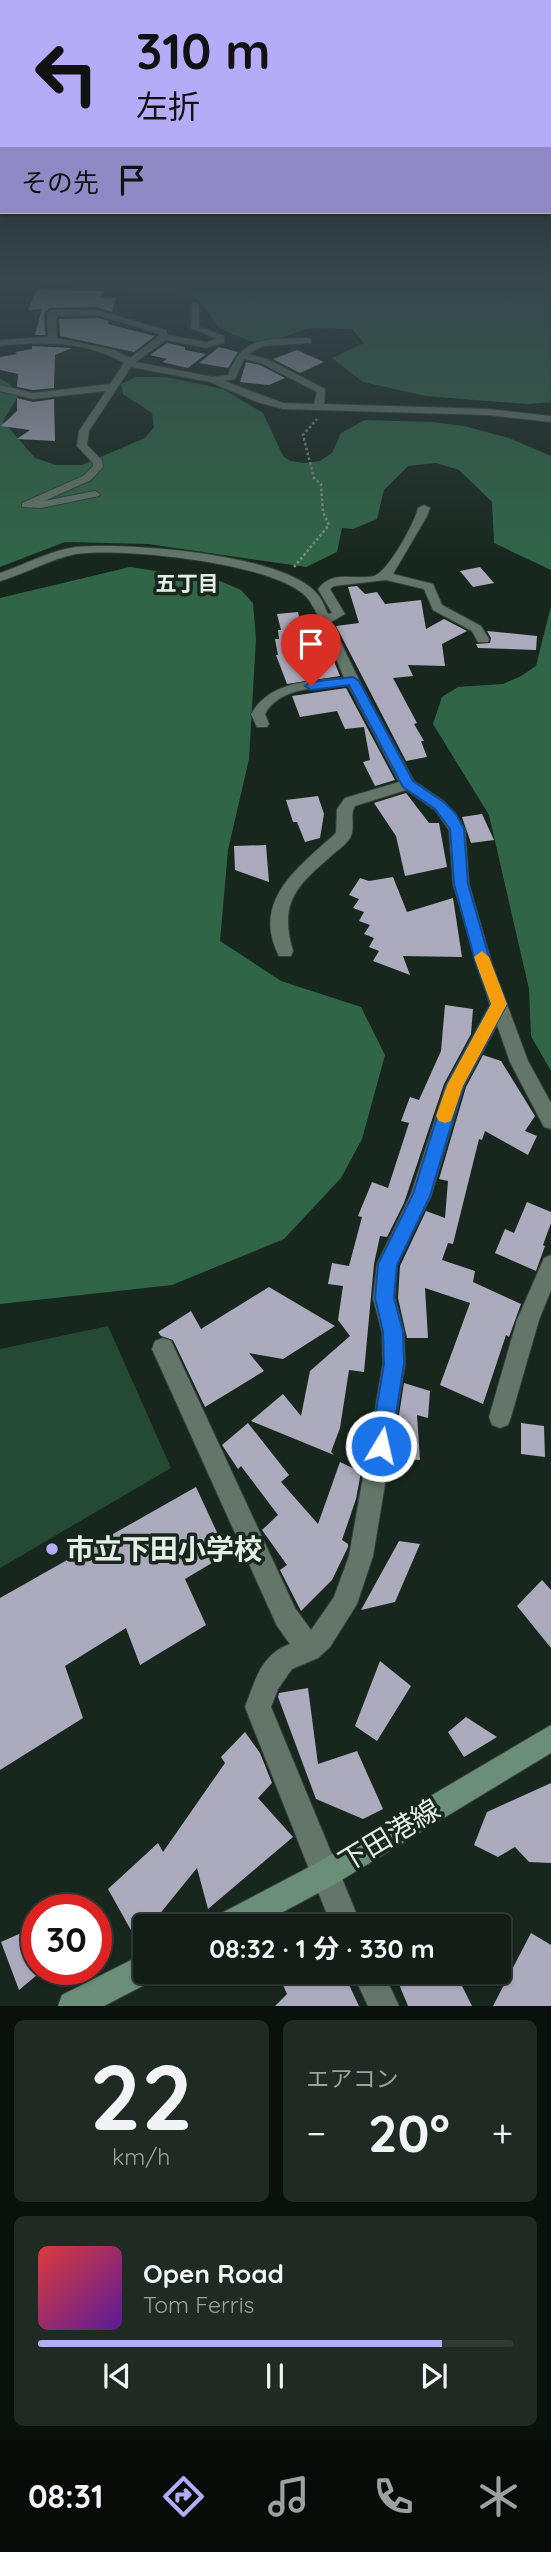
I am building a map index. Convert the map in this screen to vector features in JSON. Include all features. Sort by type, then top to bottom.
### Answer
[{"type":"main road","name":"下田港線","points":[[249,1914],[325,1874],[551,1738]]},
{"type":"main road","points":[[73,2006],[133,1974]]},
{"type":"street","points":[[95,494],[41,505],[26,505],[88,478],[98,467],[98,462],[82,446],[82,439],[121,375]]},
{"type":"street","points":[[190,375],[213,380],[269,403],[488,412],[551,419]]},
{"type":"street","points":[[213,380],[232,377],[233,375]]},
{"type":"street","points":[[291,375],[323,391],[318,407]]},
{"type":"street","points":[[0,388],[33,396],[112,387]]},
{"type":"street","points":[[385,576],[422,517],[424,508]]},
{"type":"street","points":[[0,577],[51,557],[97,548],[137,550],[252,565],[297,584],[313,596],[353,681],[408,784],[440,806],[457,829],[461,884],[484,964],[519,1062],[551,1121]]},
{"type":"street","points":[[325,620],[339,614],[324,589],[327,585],[335,581],[373,580],[385,576],[429,587],[437,607],[477,629],[483,639]]},
{"type":"street","points":[[262,724],[258,714],[260,706],[277,693],[290,688],[353,681]]},
{"type":"street","points":[[285,951],[277,934],[276,919],[283,897],[306,868],[344,835],[345,808],[350,802],[408,784]]},
{"type":"street","points":[[342,1914],[258,1707],[268,1681],[284,1659],[309,1648],[321,1638],[344,1604],[361,1556],[394,1364],[393,1332],[384,1298],[387,1264],[421,1196],[455,1085],[499,1004]]},
{"type":"street","points":[[500,1417],[528,1320],[551,1265]]},
{"type":"street","points":[[163,1349],[286,1617],[309,1648]]},
{"type":"street","points":[[373,1984],[384,2006]]},
{"type":"path","points":[[297,584],[293,569],[329,525],[323,512],[321,484],[314,478],[303,435],[316,422],[318,407]]},
{"type":"green space","points":[[353,375],[551,375],[551,402],[527,404],[426,396],[363,382]]},
{"type":"green space","points":[[136,377],[166,377],[223,389],[263,413],[283,456],[290,461],[320,461],[332,453],[341,433],[365,420],[464,426],[509,438],[551,456],[551,570],[494,543],[492,502],[459,470],[436,463],[408,466],[384,490],[377,519],[353,529],[342,528],[337,552],[306,567],[148,544],[65,542],[0,567],[0,378],[11,385],[18,396],[3,421],[35,458],[56,465],[82,465],[145,438],[154,427],[152,413],[123,394],[121,384]]},
{"type":"green space","points":[[130,567],[220,581],[241,590],[253,603],[256,639],[249,759],[228,850],[220,941],[281,981],[361,1007],[385,1055],[362,1139],[341,1178],[284,1239],[172,1285],[0,1304],[0,598]]},
{"type":"green space","points":[[551,606],[551,1071],[531,1036],[529,989],[489,815],[433,724],[442,697],[458,687],[503,684],[536,666]]},
{"type":"green space","points":[[108,1326],[171,1468],[0,1568],[0,1349]]},
{"type":"building","points":[[18,375],[54,375],[54,388],[33,390],[17,387]]},
{"type":"building","points":[[242,375],[278,375],[285,378],[269,385],[240,382]]},
{"type":"building","points":[[17,398],[33,402],[54,399],[55,441],[17,439],[30,430],[1,426],[17,411]]},
{"type":"building","points":[[480,567],[494,583],[473,587],[460,571]]},
{"type":"building","points":[[357,586],[365,594],[377,592],[385,604],[421,600],[426,629],[444,619],[467,631],[442,644],[445,666],[408,665],[413,676],[393,678],[417,723],[414,724],[424,741],[421,741],[427,757],[406,761],[336,626],[359,623],[348,587]]},
{"type":"building","points":[[298,612],[302,629],[321,629],[340,676],[287,684],[276,655],[275,639],[279,639],[278,630],[281,630],[277,614]]},
{"type":"building","points":[[487,631],[537,636],[536,650],[478,648],[476,644],[490,643],[491,638]]},
{"type":"building","points":[[346,688],[395,780],[375,786],[363,762],[370,760],[364,727],[345,729],[337,711],[300,717],[292,696]]},
{"type":"building","points":[[406,793],[429,823],[439,823],[447,867],[405,876],[396,836],[374,803]]},
{"type":"building","points":[[318,796],[324,814],[320,838],[305,842],[297,822],[293,822],[286,800]]},
{"type":"building","points":[[482,814],[494,840],[471,843],[462,817]]},
{"type":"building","points":[[266,845],[269,882],[235,870],[234,846]]},
{"type":"building","points":[[393,877],[407,912],[453,898],[462,957],[403,956],[410,975],[373,961],[379,951],[369,947],[374,938],[364,934],[370,925],[359,921],[364,912],[353,908],[359,899],[349,895],[360,878],[369,881]]},
{"type":"building","points":[[445,1005],[473,1009],[471,1034],[444,1084],[404,1203],[387,1237],[380,1236],[374,1264],[364,1372],[349,1370],[340,1428],[331,1452],[334,1455],[251,1421],[283,1394],[301,1416],[310,1371],[350,1336],[338,1320],[343,1286],[328,1284],[332,1263],[349,1266],[362,1217],[358,1216],[372,1182],[388,1188],[409,1123],[401,1121],[410,1097],[419,1100],[441,1051]]},
{"type":"building","points":[[483,1055],[501,1061],[535,1116],[525,1131],[537,1136],[528,1155],[485,1131],[482,1140],[479,1139],[453,1244],[448,1243],[442,1260],[475,1271],[473,1282],[521,1304],[509,1337],[506,1335],[483,1404],[440,1385],[470,1303],[425,1288],[428,1338],[407,1338],[398,1298],[400,1266],[426,1211],[445,1218],[448,1181],[439,1179],[466,1087]]},
{"type":"building","points":[[527,1202],[551,1212],[551,1223],[536,1271],[495,1253],[505,1229],[514,1233]]},
{"type":"building","points":[[269,1287],[335,1326],[283,1359],[249,1353],[264,1371],[205,1407],[173,1340],[161,1336],[158,1332],[191,1311],[201,1329]]},
{"type":"building","points":[[404,1383],[430,1391],[428,1418],[417,1415],[420,1460],[392,1459]]},
{"type":"building","points":[[248,1423],[289,1475],[281,1482],[318,1524],[340,1462],[361,1472],[356,1499],[342,1540],[348,1547],[332,1580],[301,1611],[280,1570],[287,1565],[262,1530],[278,1515],[241,1466],[238,1469],[222,1445]]},
{"type":"building","points":[[521,1423],[544,1426],[545,1457],[521,1454]]},
{"type":"building","points":[[196,1487],[227,1554],[185,1579],[206,1625],[140,1665],[126,1628],[65,1666],[83,1718],[0,1770],[0,1598]]},
{"type":"building","points":[[399,1541],[420,1544],[395,1602],[361,1610]]},
{"type":"building","points":[[542,1580],[551,1590],[551,1648],[517,1606]]},
{"type":"building","points":[[380,1661],[411,1686],[377,1741],[355,1726]]},
{"type":"building","points":[[308,1688],[318,1764],[357,1751],[383,1809],[363,1819],[316,1799],[278,1697],[279,1693]]},
{"type":"building","points":[[466,1717],[497,1737],[464,1757],[448,1732]]},
{"type":"building","points":[[245,1732],[260,1753],[272,1783],[258,1798],[293,1837],[208,1909],[197,1868],[160,1914],[133,1914],[133,1934],[108,1889],[158,1843],[163,1852],[225,1763],[221,1757]]},
{"type":"building","points":[[551,1783],[551,1863],[529,1862],[515,1847],[498,1857],[474,1845],[487,1812]]},
{"type":"building","points":[[21,1933],[21,1985],[25,1985],[19,1990],[1,1942]]},
{"type":"building","points":[[531,1933],[551,1945],[551,2006],[493,2006],[504,1984],[511,1984],[511,1971]]},
{"type":"building","points":[[282,1984],[349,1984],[359,2006],[275,2006],[287,1994]]},
{"type":"building","points":[[399,1984],[461,1984],[472,2006],[408,2006]]},
{"type":"slow traffic","points":[[445,1116],[455,1085],[499,1004],[482,957]]},
{"type":"place","name":"市立下田小学校","points":[[52,1549]]},
{"type":"district","name":"五丁目","points":[[187,584]]},
{"type":"route","points":[[311,686],[353,681],[408,784],[451,817],[457,829],[461,884],[484,964],[499,1004],[455,1085],[421,1196],[387,1264],[384,1298],[393,1332],[394,1364],[381,1446]]}]
